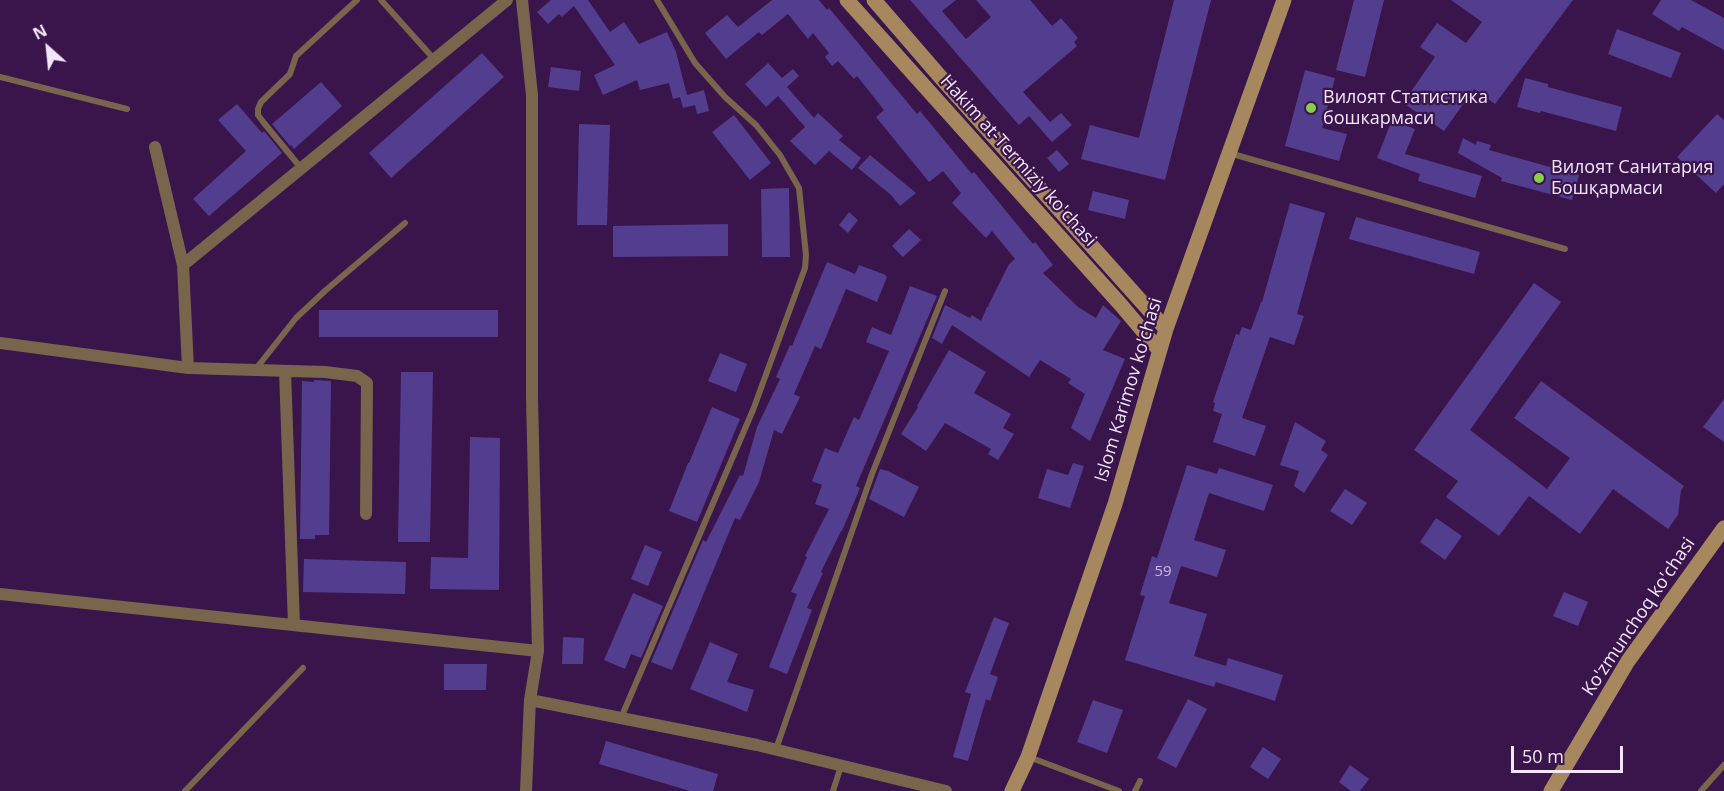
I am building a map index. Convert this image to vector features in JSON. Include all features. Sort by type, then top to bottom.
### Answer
[{"type":"main road","name":"Hakim at-Termiziy ko'chasi","points":[[847,0],[1159,350]]},
{"type":"main road","name":"Hakim at-Termiziy ko'chasi","points":[[874,0],[942,80],[1166,329]]},
{"type":"main road","name":"Islom Karimov ko'chasi","points":[[1012,791],[1028,757],[1115,504],[1166,329],[1284,0]]},
{"type":"main road","name":"Ko'zmunchoq ko'chasi","points":[[1551,791],[1628,660],[1724,528]]},
{"type":"street","points":[[183,265],[507,0]]},
{"type":"street","points":[[522,0],[532,94],[532,398],[538,651],[530,700],[526,791]]},
{"type":"street","points":[[156,147],[183,265],[188,368]]},
{"type":"street","points":[[0,343],[188,368],[326,372],[357,376],[367,383],[366,514]]},
{"type":"street","points":[[285,371],[294,625]]},
{"type":"street","points":[[0,594],[538,651]]},
{"type":"street","points":[[530,700],[776,750],[946,791]]},
{"type":"lane","points":[[301,168],[258,115],[258,109],[261,102],[290,74],[296,56],[357,0]]},
{"type":"lane","points":[[381,0],[435,59]]},
{"type":"lane","points":[[621,718],[753,410],[805,267],[806,255],[799,188],[780,155],[756,125],[725,97],[695,63],[657,0]]},
{"type":"lane","points":[[0,78],[127,109]]},
{"type":"lane","points":[[1229,153],[1565,249]]},
{"type":"lane","points":[[254,371],[296,318],[405,223]]},
{"type":"lane","points":[[776,750],[872,474],[945,291]]},
{"type":"lane","points":[[184,791],[303,668]]},
{"type":"lane","points":[[1028,757],[1119,791]]},
{"type":"lane","points":[[833,791],[841,765]]},
{"type":"lane","points":[[1701,791],[1724,765]]},
{"type":"lane","points":[[1135,791],[1140,782]]},
{"type":"building","points":[[551,0],[588,0],[610,32],[624,22],[639,44],[667,32],[676,52],[687,95],[704,90],[709,111],[697,114],[695,105],[683,108],[680,97],[673,99],[669,83],[640,90],[637,80],[603,95],[594,75],[615,65],[574,6],[562,17],[559,14],[548,24],[537,12]]},
{"type":"building","points":[[772,0],[819,0],[827,10],[829,8],[917,114],[920,111],[1033,244],[1035,242],[1053,265],[1043,273],[1078,307],[1096,318],[1103,305],[1121,321],[1103,350],[1125,359],[1090,441],[1071,428],[1085,394],[1068,383],[1071,379],[1040,360],[1029,377],[952,325],[942,344],[932,338],[945,305],[970,318],[972,315],[981,321],[1009,264],[1015,259],[992,231],[986,238],[952,203],[961,193],[943,171],[929,182],[876,117],[884,110],[857,76],[854,79],[838,61],[832,66],[825,57],[829,53],[813,33],[808,39],[788,14],[762,35],[759,32],[726,59],[705,33],[727,15],[738,27]]},
{"type":"building","points":[[910,0],[956,0],[942,11],[966,39],[991,17],[976,0],[1030,0],[1052,26],[1061,18],[1078,38],[1074,42],[1077,46],[1023,92],[1050,122],[1061,113],[1072,125],[1052,142],[1029,116],[1019,125]]},
{"type":"building","points":[[1174,0],[1211,0],[1165,180],[1081,159],[1090,125],[1139,138]]},
{"type":"building","points":[[1354,0],[1384,0],[1365,77],[1336,70]]},
{"type":"building","points":[[1451,0],[1573,0],[1495,104],[1474,89],[1444,131],[1403,103],[1435,57],[1420,47],[1437,23],[1466,43],[1482,22]]},
{"type":"building","points":[[1661,0],[1691,0],[1724,18],[1724,50],[1682,27],[1679,31],[1652,14]]},
{"type":"building","points":[[1617,29],[1681,53],[1671,78],[1608,54]]},
{"type":"building","points":[[482,53],[504,77],[391,178],[369,153]]},
{"type":"building","points":[[768,63],[782,78],[793,69],[799,76],[787,87],[814,118],[818,113],[843,136],[839,140],[861,158],[852,170],[829,151],[815,165],[790,141],[805,127],[778,96],[766,107],[745,84]]},
{"type":"building","points":[[551,67],[581,71],[579,91],[548,87]]},
{"type":"building","name":"Вилоят Статистика бошкармаси","points":[[1305,70],[1335,78],[1322,128],[1347,134],[1339,161],[1285,146]]},
{"type":"building","points":[[1525,78],[1548,84],[1548,87],[1622,107],[1616,131],[1517,107]]},
{"type":"building","points":[[321,82],[342,106],[294,149],[272,124]]},
{"type":"building","points":[[237,104],[282,153],[209,216],[193,199],[246,151],[218,120]]},
{"type":"building","points":[[1717,114],[1724,120],[1724,184],[1716,193],[1677,157]]},
{"type":"building","points":[[734,115],[771,163],[750,180],[712,132]]},
{"type":"building","points":[[1392,120],[1415,129],[1405,154],[1482,176],[1475,198],[1418,181],[1420,174],[1377,158]]},
{"type":"building","points":[[579,124],[610,125],[607,225],[577,225]]},
{"type":"building","name":"Вилоят Санитария Бошқармаси","points":[[1463,138],[1476,145],[1477,141],[1491,145],[1489,150],[1579,175],[1572,200],[1501,181],[1502,178],[1458,153]]},
{"type":"building","points":[[1057,150],[1069,164],[1059,172],[1047,158]]},
{"type":"building","points":[[870,155],[916,193],[900,206],[891,195],[858,168]]},
{"type":"building","points":[[789,188],[790,257],[762,257],[761,189]]},
{"type":"building","points":[[1093,191],[1129,200],[1125,219],[1088,210]]},
{"type":"building","points":[[1290,203],[1325,213],[1297,314],[1304,316],[1294,345],[1270,337],[1242,418],[1266,426],[1255,456],[1213,442],[1222,414],[1213,411],[1215,403],[1213,402],[1236,334],[1239,335],[1242,327],[1251,330],[1262,302]]},
{"type":"building","points":[[849,212],[858,220],[848,233],[839,225]]},
{"type":"building","points":[[1356,217],[1480,252],[1474,274],[1349,239]]},
{"type":"building","points":[[728,224],[728,256],[613,257],[613,226]]},
{"type":"building","points":[[909,229],[921,240],[903,257],[892,246]]},
{"type":"building","points":[[827,262],[855,274],[859,265],[886,275],[877,302],[846,289],[821,349],[815,346],[794,394],[800,397],[782,434],[774,430],[759,482],[740,520],[735,518],[672,670],[651,662],[703,540],[706,542],[740,475],[743,476],[757,427],[780,379],[776,377],[790,345],[792,346]]},
{"type":"building","points":[[1534,283],[1561,302],[1470,430],[1547,489],[1570,458],[1514,418],[1541,381],[1684,486],[1681,490],[1678,515],[1668,529],[1613,489],[1580,534],[1529,496],[1499,536],[1446,497],[1458,481],[1414,450]]},
{"type":"building","points":[[910,286],[937,296],[856,486],[860,488],[842,531],[821,572],[823,573],[807,608],[812,610],[787,674],[769,667],[797,594],[791,592],[807,557],[805,556],[829,509],[815,504],[822,485],[812,481],[825,448],[838,453],[854,417],[859,420],[889,351],[866,342],[872,327],[891,335]]},
{"type":"building","points":[[319,310],[498,310],[498,337],[319,337]]},
{"type":"building","points":[[949,350],[986,372],[974,393],[1011,414],[1003,428],[1014,434],[998,460],[988,454],[991,449],[945,423],[926,451],[901,434]]},
{"type":"building","points":[[720,353],[747,364],[736,392],[708,381]]},
{"type":"building","points":[[401,372],[433,372],[430,542],[398,542]]},
{"type":"building","points":[[314,380],[331,381],[329,535],[315,535],[315,539],[300,539],[302,381],[314,382]]},
{"type":"building","points":[[1724,399],[1724,442],[1703,427]]},
{"type":"building","points":[[712,407],[740,419],[697,522],[669,511]]},
{"type":"building","points":[[1295,422],[1326,441],[1321,450],[1328,455],[1304,493],[1294,486],[1299,471],[1280,465]]},
{"type":"building","points":[[470,437],[500,438],[499,590],[430,589],[431,557],[468,558]]},
{"type":"building","points":[[1073,463],[1084,466],[1070,508],[1038,498],[1047,469],[1068,475]]},
{"type":"building","points":[[1187,465],[1217,474],[1219,468],[1273,485],[1264,511],[1209,493],[1194,540],[1226,550],[1217,577],[1181,566],[1169,603],[1207,614],[1194,656],[1226,666],[1228,658],[1283,675],[1275,701],[1216,682],[1214,687],[1125,660],[1145,596],[1140,595],[1152,556],[1157,558]]},
{"type":"building","points":[[880,469],[919,487],[904,517],[869,499]]},
{"type":"building","points":[[1345,489],[1367,503],[1352,525],[1330,511]]},
{"type":"building","points":[[1436,518],[1462,536],[1445,560],[1420,542]]},
{"type":"building","points":[[645,545],[662,552],[648,586],[631,579]]},
{"type":"building","points":[[304,559],[406,562],[405,594],[303,592]]},
{"type":"building","points":[[1564,592],[1588,602],[1578,626],[1553,616]]},
{"type":"building","points":[[633,593],[663,606],[641,658],[631,654],[625,669],[604,660]]},
{"type":"building","points":[[994,617],[1009,623],[990,674],[998,677],[990,701],[986,699],[968,761],[953,757],[971,694],[965,692]]},
{"type":"building","points":[[563,637],[584,638],[583,664],[562,664]]},
{"type":"building","points":[[710,642],[738,654],[727,682],[754,690],[747,712],[690,689]]},
{"type":"building","points":[[444,664],[487,664],[486,690],[444,690]]},
{"type":"building","points":[[1188,699],[1207,709],[1176,768],[1157,758]]},
{"type":"building","points":[[1093,700],[1123,710],[1107,753],[1077,742]]},
{"type":"building","points":[[606,741],[718,774],[713,791],[690,791],[599,764]]},
{"type":"building","points":[[1263,747],[1281,759],[1268,779],[1250,767]]},
{"type":"building","points":[[1350,765],[1369,779],[1360,791],[1351,791],[1339,782]]},
{"type":"place","name":"Вилоят Статистика бошкармаси","points":[[1311,108]]},
{"type":"place","name":"Вилоят Санитария Бошқармаси","points":[[1539,178]]}]
